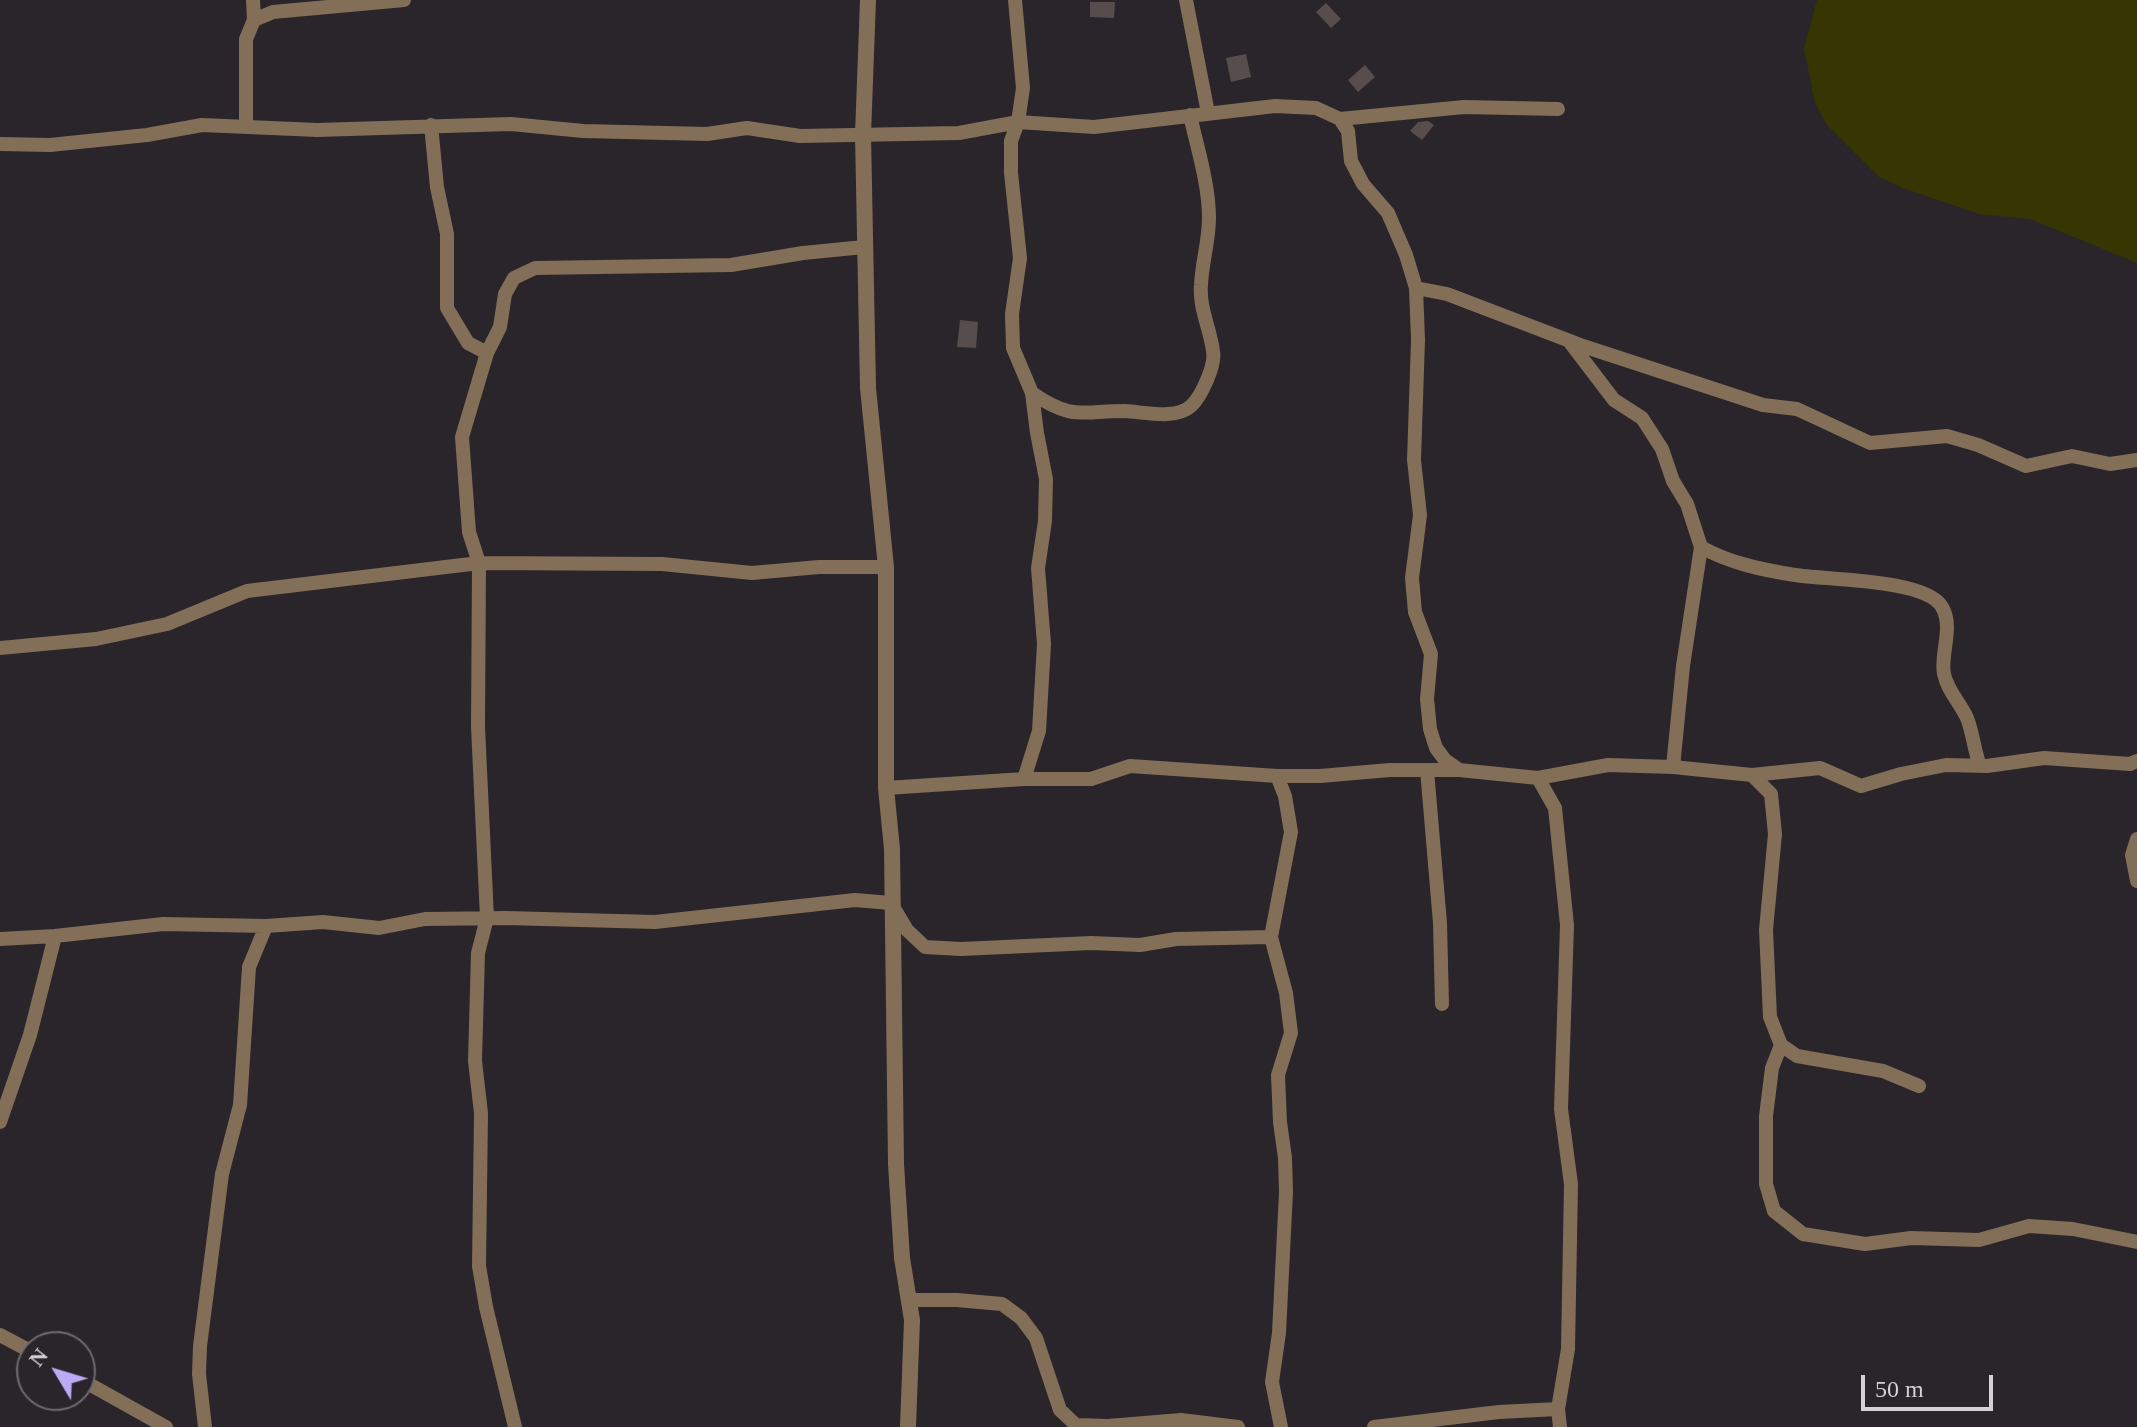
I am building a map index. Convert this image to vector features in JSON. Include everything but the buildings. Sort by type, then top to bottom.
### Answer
[{"type":"street","points":[[246,125],[246,39],[254,20],[253,0]]},
{"type":"street","points":[[254,20],[273,12],[404,0]]},
{"type":"street","points":[[868,0],[863,135],[864,247],[868,388],[886,567],[886,788],[892,849],[896,1164],[902,1258],[912,1320],[908,1427]]},
{"type":"street","points":[[1015,0],[1023,88],[1018,122],[1011,141],[1011,173],[1020,258],[1012,314],[1013,348],[1032,393],[1046,479],[1045,521],[1038,568],[1044,644],[1039,731],[1024,779]]},
{"type":"street","points":[[1186,0],[1208,113]]},
{"type":"street","points":[[0,144],[50,145],[147,135],[202,125],[317,130],[511,124],[583,131],[707,134],[747,128],[800,136],[959,133],[1018,122],[1094,127],[1275,106],[1316,108],[1340,119],[1464,107],[1558,109]]},
{"type":"street","points":[[1032,393],[1052,407],[1076,414],[1125,411],[1164,414],[1189,409],[1202,393],[1214,354],[1203,318],[1201,285],[1209,213],[1190,115]]},
{"type":"street","points":[[1340,119],[1348,131],[1351,161],[1363,184],[1388,213],[1416,288],[1418,340],[1414,460],[1420,515],[1412,578],[1415,612],[1431,654],[1427,699],[1430,729],[1436,748],[1445,760],[1459,770]]},
{"type":"street","points":[[431,125],[437,187],[447,234],[447,308],[468,343],[487,353]]},
{"type":"street","points":[[515,1427],[479,1266],[481,1113],[475,1061],[478,953],[487,918],[478,727],[479,563],[469,532],[462,437],[487,353],[500,327],[505,294],[514,278],[535,268],[731,265],[864,247]]},
{"type":"street","points":[[1416,288],[1447,294],[1569,341],[1763,405],[1797,409],[1870,443],[1947,436],[1978,445],[2026,466],[2072,456],[2110,464],[2137,460]]},
{"type":"street","points":[[1569,341],[1614,400],[1642,418],[1662,449],[1673,481],[1687,504],[1701,547],[1683,666],[1673,767]]},
{"type":"street","points":[[1701,547],[1721,558],[1793,575],[1837,581],[1883,582],[1929,596],[1941,605],[1946,617],[1944,675],[1967,720],[1980,766]]},
{"type":"street","points":[[0,648],[96,639],[167,624],[247,591],[479,563],[569,561],[662,564],[752,573],[819,567],[886,567]]},
{"type":"street","points":[[886,788],[1024,779],[1091,779],[1130,766],[1277,776],[1459,770],[1538,778],[1608,765],[1673,767],[1752,775],[1820,768],[1861,786],[1946,765],[1980,766],[2044,758],[2133,763],[2137,778]]},
{"type":"street","points":[[1427,770],[1440,923],[1442,1004]]},
{"type":"street","points":[[1752,775],[1771,794],[1774,821],[1766,930],[1770,1017],[1781,1045],[1797,1056],[1883,1071],[1919,1086]]},
{"type":"street","points":[[1277,776],[1285,796],[1291,832],[1271,937],[1286,993],[1291,1033],[1278,1075],[1286,1192],[1279,1333],[1272,1382],[1281,1427]]},
{"type":"street","points":[[1538,778],[1555,808],[1567,925],[1561,1109],[1571,1184],[1568,1349],[1558,1409],[1560,1427]]},
{"type":"street","points":[[2137,839],[2132,855],[2137,881]]},
{"type":"street","points":[[0,939],[163,924],[266,926],[323,922],[379,928],[425,919],[655,922],[855,900],[891,903]]},
{"type":"street","points":[[891,903],[907,930],[925,947],[961,949],[1091,943],[1140,945],[1176,939],[1271,937]]},
{"type":"street","points":[[205,1427],[199,1374],[200,1346],[222,1174],[240,1105],[249,967],[266,926]]},
{"type":"street","points":[[0,1122],[30,1035],[55,936]]},
{"type":"street","points":[[1781,1045],[1772,1068],[1766,1116],[1766,1184],[1774,1211],[1803,1234],[1865,1244],[1911,1238],[1979,1240],[2029,1226],[2073,1229],[2137,1242]]},
{"type":"street","points":[[909,1300],[1002,1304],[1021,1318],[1036,1338],[1066,1422],[1108,1426],[1181,1420],[1238,1427]]},
{"type":"street","points":[[96,1388],[166,1427]]},
{"type":"street","points":[[1374,1427],[1499,1412],[1558,1409]]},
{"type":"shaded area","points":[[1817,0],[2137,0],[2137,263],[2030,219],[1979,214],[1879,177],[1827,125],[1815,103],[1804,49]]}]
